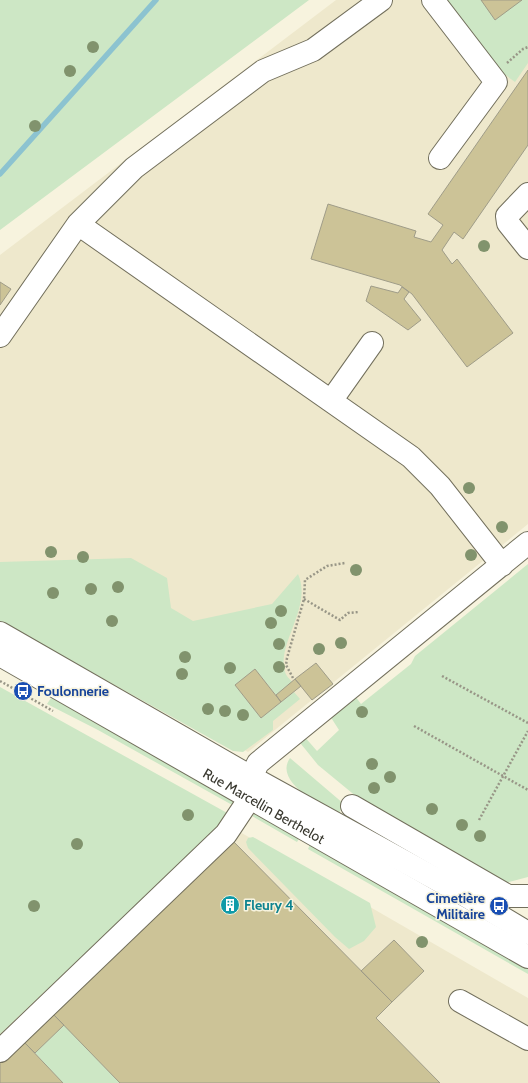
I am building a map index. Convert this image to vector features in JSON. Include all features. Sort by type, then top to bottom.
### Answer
[{"type":"main road","points":[[0,336],[78,224],[134,168],[263,71],[313,50],[381,0]]},
{"type":"main road","points":[[433,0],[496,82],[440,158]]},
{"type":"main road","points":[[528,194],[508,216],[508,222],[528,248]]},
{"type":"main road","points":[[78,224],[411,458],[429,474],[502,564]]},
{"type":"main road","points":[[331,401],[372,343]]},
{"type":"main road","points":[[251,776],[258,763],[528,543]]},
{"type":"main road","name":"Rue Marcellin Berthelot","points":[[0,632],[251,776],[456,890],[528,933]]},
{"type":"main road","name":"Rue Marcellin Berthelot","points":[[0,655],[528,957]]},
{"type":"main road","points":[[0,1051],[226,834],[250,798]]},
{"type":"main road","points":[[352,806],[508,896],[528,896]]},
{"type":"main road","points":[[460,1001],[528,1040]]},
{"type":"path","points":[[491,77],[523,49],[528,47]]},
{"type":"path","points":[[293,678],[288,671],[287,658],[304,599],[305,580],[327,566],[345,563]]},
{"type":"path","points":[[304,599],[340,620],[348,613],[360,612]]},
{"type":"path","points":[[442,676],[528,723]]},
{"type":"path","points":[[414,726],[528,790]]},
{"type":"path","points":[[479,820],[528,731]]},
{"type":"shaded area","points":[[336,0],[528,0],[528,524],[248,752],[0,600],[0,255]]},
{"type":"shaded area","points":[[200,809],[528,998],[528,1083],[0,1083],[0,1003]]},
{"type":"green space","points":[[0,0],[309,0],[0,230]]},
{"type":"green space","points":[[446,0],[528,0],[528,63],[515,82],[493,66]]},
{"type":"green space","points":[[131,558],[167,578],[171,608],[193,621],[272,604],[298,574],[301,587],[301,599],[285,650],[284,661],[287,676],[292,682],[276,695],[255,669],[235,685],[261,718],[294,692],[300,699],[273,721],[273,730],[243,752],[233,751],[0,621],[0,562]]},
{"type":"green space","points":[[528,564],[528,877],[509,882],[496,883],[363,802],[318,765],[297,739],[303,735],[317,751],[339,730],[330,716],[355,696],[361,704],[411,664],[415,656]]},
{"type":"green space","points":[[0,687],[229,814],[227,819],[0,1034]]},
{"type":"green space","points":[[51,698],[71,703],[237,798],[234,806],[98,730],[47,704]]},
{"type":"green space","points":[[290,758],[344,804],[338,815],[321,806],[293,784],[288,776],[287,767]]},
{"type":"green space","points":[[260,810],[302,834],[297,842],[252,816]]},
{"type":"green space","points":[[253,837],[370,903],[376,927],[364,941],[349,949],[335,937],[248,848],[246,842],[248,838]]},
{"type":"green space","points":[[312,840],[528,964],[528,974],[308,849]]},
{"type":"green space","points":[[64,1025],[120,1083],[63,1083],[35,1053]]},
{"type":"building","points":[[481,0],[522,0],[495,20]]},
{"type":"building","points":[[528,70],[528,145],[463,239],[454,232],[442,250],[452,264],[457,259],[513,333],[467,367],[412,294],[400,285],[311,259],[328,204],[416,231],[414,237],[431,242],[443,225],[428,214]]},
{"type":"building","points":[[0,282],[11,289],[0,305]]},
{"type":"building","points":[[371,286],[398,293],[402,287],[409,292],[404,299],[421,320],[408,330],[366,301]]},
{"type":"building","points":[[316,663],[333,684],[312,700],[295,679]]},
{"type":"building","points":[[255,669],[281,702],[261,718],[235,685]]},
{"type":"building","points":[[295,679],[301,686],[281,702],[276,695]]},
{"type":"building","name":"Fleury 4","points":[[231,839],[392,1002],[376,1018],[440,1083],[120,1083],[53,1014]]},
{"type":"building","points":[[394,940],[424,971],[392,1002],[361,971]]},
{"type":"building","points":[[53,1014],[64,1025],[35,1053],[24,1042]]},
{"type":"building","points":[[21,1040],[63,1083],[0,1083],[0,1060]]},
{"type":"waterway","points":[[0,174],[156,0]]},
{"type":"place","name":"Foulonnerie","points":[[23,691]]},
{"type":"place","name":"Fleury 4","points":[[230,905]]},
{"type":"place","name":"Cimetière Militaire","points":[[499,906]]}]
